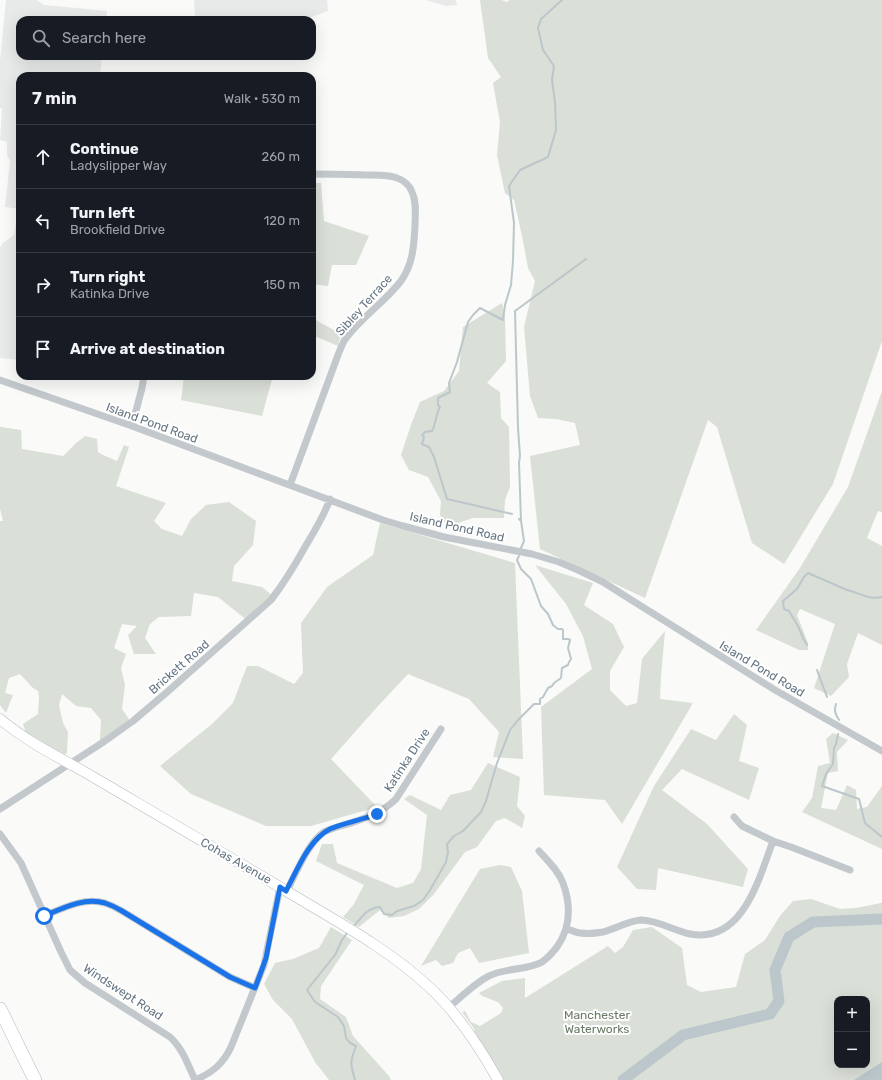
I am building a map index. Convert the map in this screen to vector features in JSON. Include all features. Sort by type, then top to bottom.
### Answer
[{"type":"highway","points":[[0,1009],[35,1080]]},
{"type":"street","name":"Sibley Terrace","points":[[290,485],[344,342],[352,331],[401,280],[408,268],[414,241],[414,199],[409,186],[404,181],[383,175],[316,174]]},
{"type":"street","name":"Island Pond Road","points":[[0,380],[132,426],[383,520],[417,530],[532,554],[559,562],[603,582],[775,690],[882,751]]},
{"type":"street","points":[[132,426],[143,380]]},
{"type":"street","name":"Brickett Road","points":[[0,809],[105,741],[144,712],[271,600],[280,589],[316,529],[330,499]]},
{"type":"street","name":"Cohas Avenue","points":[[0,719],[22,736],[283,889],[346,927],[396,960],[429,987],[448,1008],[470,1035],[498,1080]]},
{"type":"street","name":"Katinka Drive","points":[[195,1080],[212,1071],[227,1055],[266,958],[283,889],[309,848],[324,832],[332,828],[377,814],[396,799],[441,729]]},
{"type":"street","points":[[734,817],[742,826],[773,841],[850,870]]},
{"type":"street","name":"Windswept Road","points":[[0,834],[20,863],[60,952],[70,970],[85,983],[170,1037],[181,1049],[195,1080]]},
{"type":"street","points":[[567,928],[581,933],[602,932],[633,921],[643,920],[688,934],[701,936],[723,930],[736,920],[749,901],[755,890],[773,841]]},
{"type":"street","points":[[448,1008],[490,975],[541,962],[552,954],[561,942],[567,928],[569,913],[563,882],[555,868],[539,851]]},
{"type":"street","points":[[44,916],[81,902],[93,901],[106,903],[122,911],[230,977],[255,988]]},
{"type":"shaded area","points":[[6,0],[37,0],[44,5],[107,11],[106,16],[16,16],[16,60],[102,60],[100,72],[16,72],[16,208],[5,207],[10,161],[7,155],[7,142],[0,140],[2,109],[0,108],[0,60]]},
{"type":"shaded area","points":[[194,0],[327,0],[328,11],[315,16],[195,16]]},
{"type":"shaded area","points":[[426,0],[456,0],[457,5],[446,6]]},
{"type":"shaded area","points":[[16,222],[16,360],[0,358],[0,247],[14,235]]},
{"type":"shaded area","points":[[882,1062],[882,1080],[854,1080]]},
{"type":"green space","points":[[480,0],[502,0],[506,2],[510,0],[882,0],[882,341],[833,484],[784,564],[752,543],[717,427],[708,420],[645,598],[540,549],[530,456],[580,445],[575,423],[556,419],[538,418],[530,396],[524,327],[535,281],[528,268],[514,200],[505,193],[497,155],[500,122],[493,83],[501,77],[488,58]]},
{"type":"green space","points":[[316,183],[321,183],[324,221],[369,236],[356,265],[332,265],[328,286],[316,284]]},
{"type":"green space","points":[[502,303],[505,318],[506,361],[487,383],[500,392],[501,418],[509,427],[510,487],[505,500],[504,518],[473,518],[448,528],[440,515],[441,501],[428,477],[409,470],[401,455],[420,402],[444,391],[459,371],[463,327]]},
{"type":"green space","points":[[316,320],[341,334],[338,346],[316,337]]},
{"type":"green space","points":[[184,380],[272,380],[262,416],[181,400]]},
{"type":"green space","points":[[882,391],[882,512],[878,511],[867,538],[882,546],[882,645],[858,633],[847,664],[849,677],[831,696],[814,688],[835,624],[800,609],[797,615],[808,643],[808,650],[799,650],[756,630],[800,568],[848,487]]},
{"type":"green space","points":[[0,426],[21,430],[22,449],[63,456],[85,436],[97,439],[98,452],[117,461],[124,445],[129,447],[116,486],[166,503],[154,521],[162,529],[182,536],[191,519],[206,505],[229,502],[256,521],[253,545],[234,566],[232,581],[262,587],[274,597],[248,621],[218,597],[194,593],[191,616],[159,617],[150,624],[145,638],[156,654],[134,654],[128,635],[137,626],[122,624],[114,648],[126,654],[121,668],[125,685],[122,709],[131,722],[102,743],[100,739],[101,720],[91,708],[76,706],[62,694],[59,705],[63,723],[68,732],[67,753],[63,756],[26,733],[23,724],[38,714],[39,697],[38,691],[33,688],[20,674],[9,678],[5,693],[13,695],[6,713],[0,705],[0,521],[3,521],[0,509]]},
{"type":"green space","points":[[380,523],[515,563],[523,759],[493,757],[499,732],[469,699],[408,674],[331,759],[377,807],[311,826],[266,826],[191,794],[160,766],[212,724],[233,703],[247,666],[258,666],[294,684],[303,673],[301,623],[327,587],[373,555]]},
{"type":"green space","points":[[535,565],[593,583],[584,605],[613,624],[624,647],[610,671],[610,690],[626,706],[637,703],[642,659],[665,631],[660,699],[693,703],[622,824],[605,800],[544,795],[541,707],[592,669],[583,636],[566,604]]},
{"type":"green space","points":[[734,714],[747,725],[739,761],[759,768],[749,800],[682,769],[662,790],[707,824],[748,869],[743,887],[658,868],[656,890],[637,889],[617,867],[654,786],[691,729],[716,740]]},
{"type":"green space","points":[[833,733],[848,740],[837,752],[838,771],[828,773],[821,808],[836,810],[847,785],[856,790],[857,809],[867,807],[882,786],[882,849],[802,812],[812,798],[818,766],[830,763],[826,739]]},
{"type":"green space","points":[[488,763],[520,777],[517,806],[525,816],[522,828],[505,818],[496,821],[477,847],[465,852],[434,894],[419,909],[404,916],[389,918],[380,910],[359,927],[343,917],[354,904],[364,885],[316,861],[322,844],[333,844],[337,863],[397,888],[413,883],[421,869],[427,815],[404,799],[410,795],[441,810],[450,795],[471,790]]},
{"type":"green space","points":[[500,865],[511,867],[522,891],[529,953],[479,963],[470,948],[458,953],[453,963],[442,966],[436,960],[421,966],[480,869]]},
{"type":"green space","name":"Manchester Waterworks","points":[[811,899],[840,909],[856,908],[882,902],[882,1080],[500,1080],[471,1032],[475,1030],[462,1012],[465,1011],[471,1022],[480,1026],[501,1013],[503,1008],[498,1002],[482,996],[479,993],[502,981],[525,978],[525,998],[608,946],[615,953],[623,947],[633,930],[652,927],[682,948],[687,985],[701,992],[736,987],[745,954],[765,940],[780,916],[793,901]]},
{"type":"green space","points":[[331,927],[352,940],[321,986],[320,999],[346,1017],[353,1036],[391,1080],[329,1080],[315,1062],[292,1019],[273,1000],[264,984],[275,963],[293,959],[319,948]]},
{"type":"waterway","points":[[512,514],[447,499],[434,457],[429,447],[422,444],[424,437],[422,435],[425,432],[432,431],[440,407],[438,405],[438,398],[450,392],[449,383],[457,362],[468,322],[480,308],[503,320],[505,305],[511,285],[513,261],[514,223],[509,186],[520,170],[548,157],[556,130],[555,102],[552,80],[554,66],[543,50],[538,28],[541,19],[562,0]]},
{"type":"waterway","points":[[521,521],[515,311],[586,259]]},
{"type":"waterway","points":[[519,519],[521,521],[524,541],[521,548]]},
{"type":"waterway","points":[[354,926],[372,909],[380,907],[384,914],[392,915],[397,911],[414,906],[423,900],[446,862],[448,852],[447,844],[454,836],[463,831],[481,812],[486,801],[497,763],[510,730],[534,704],[540,704],[540,699],[543,697],[548,688],[561,678],[562,668],[568,665],[571,659],[568,648],[570,640],[563,639],[563,630],[558,629],[553,625],[548,614],[541,606],[531,579],[521,569],[517,560],[519,556]]},
{"type":"waterway","points":[[807,645],[789,611],[784,609],[783,601],[797,589],[808,573],[864,596],[873,598],[882,597]]},
{"type":"waterway","points":[[817,670],[827,697]]},
{"type":"waterway","points":[[836,704],[835,712],[839,720]]},
{"type":"waterway","points":[[838,734],[834,748],[833,764],[826,774],[822,786],[859,799],[865,823],[882,837]]},
{"type":"waterway","points":[[623,1080],[683,1035],[770,1014],[779,1001],[775,970],[789,937],[813,922],[882,919]]},
{"type":"waterway","points":[[347,933],[335,955],[307,990],[315,1002],[338,1017],[344,1026],[346,1038],[350,1043],[356,1046],[351,1063],[355,1080]]},
{"type":"route","points":[[44,916],[87,901],[112,905],[230,977],[255,988],[266,958],[280,887],[286,891],[309,848],[324,832],[332,828],[377,814]]}]
